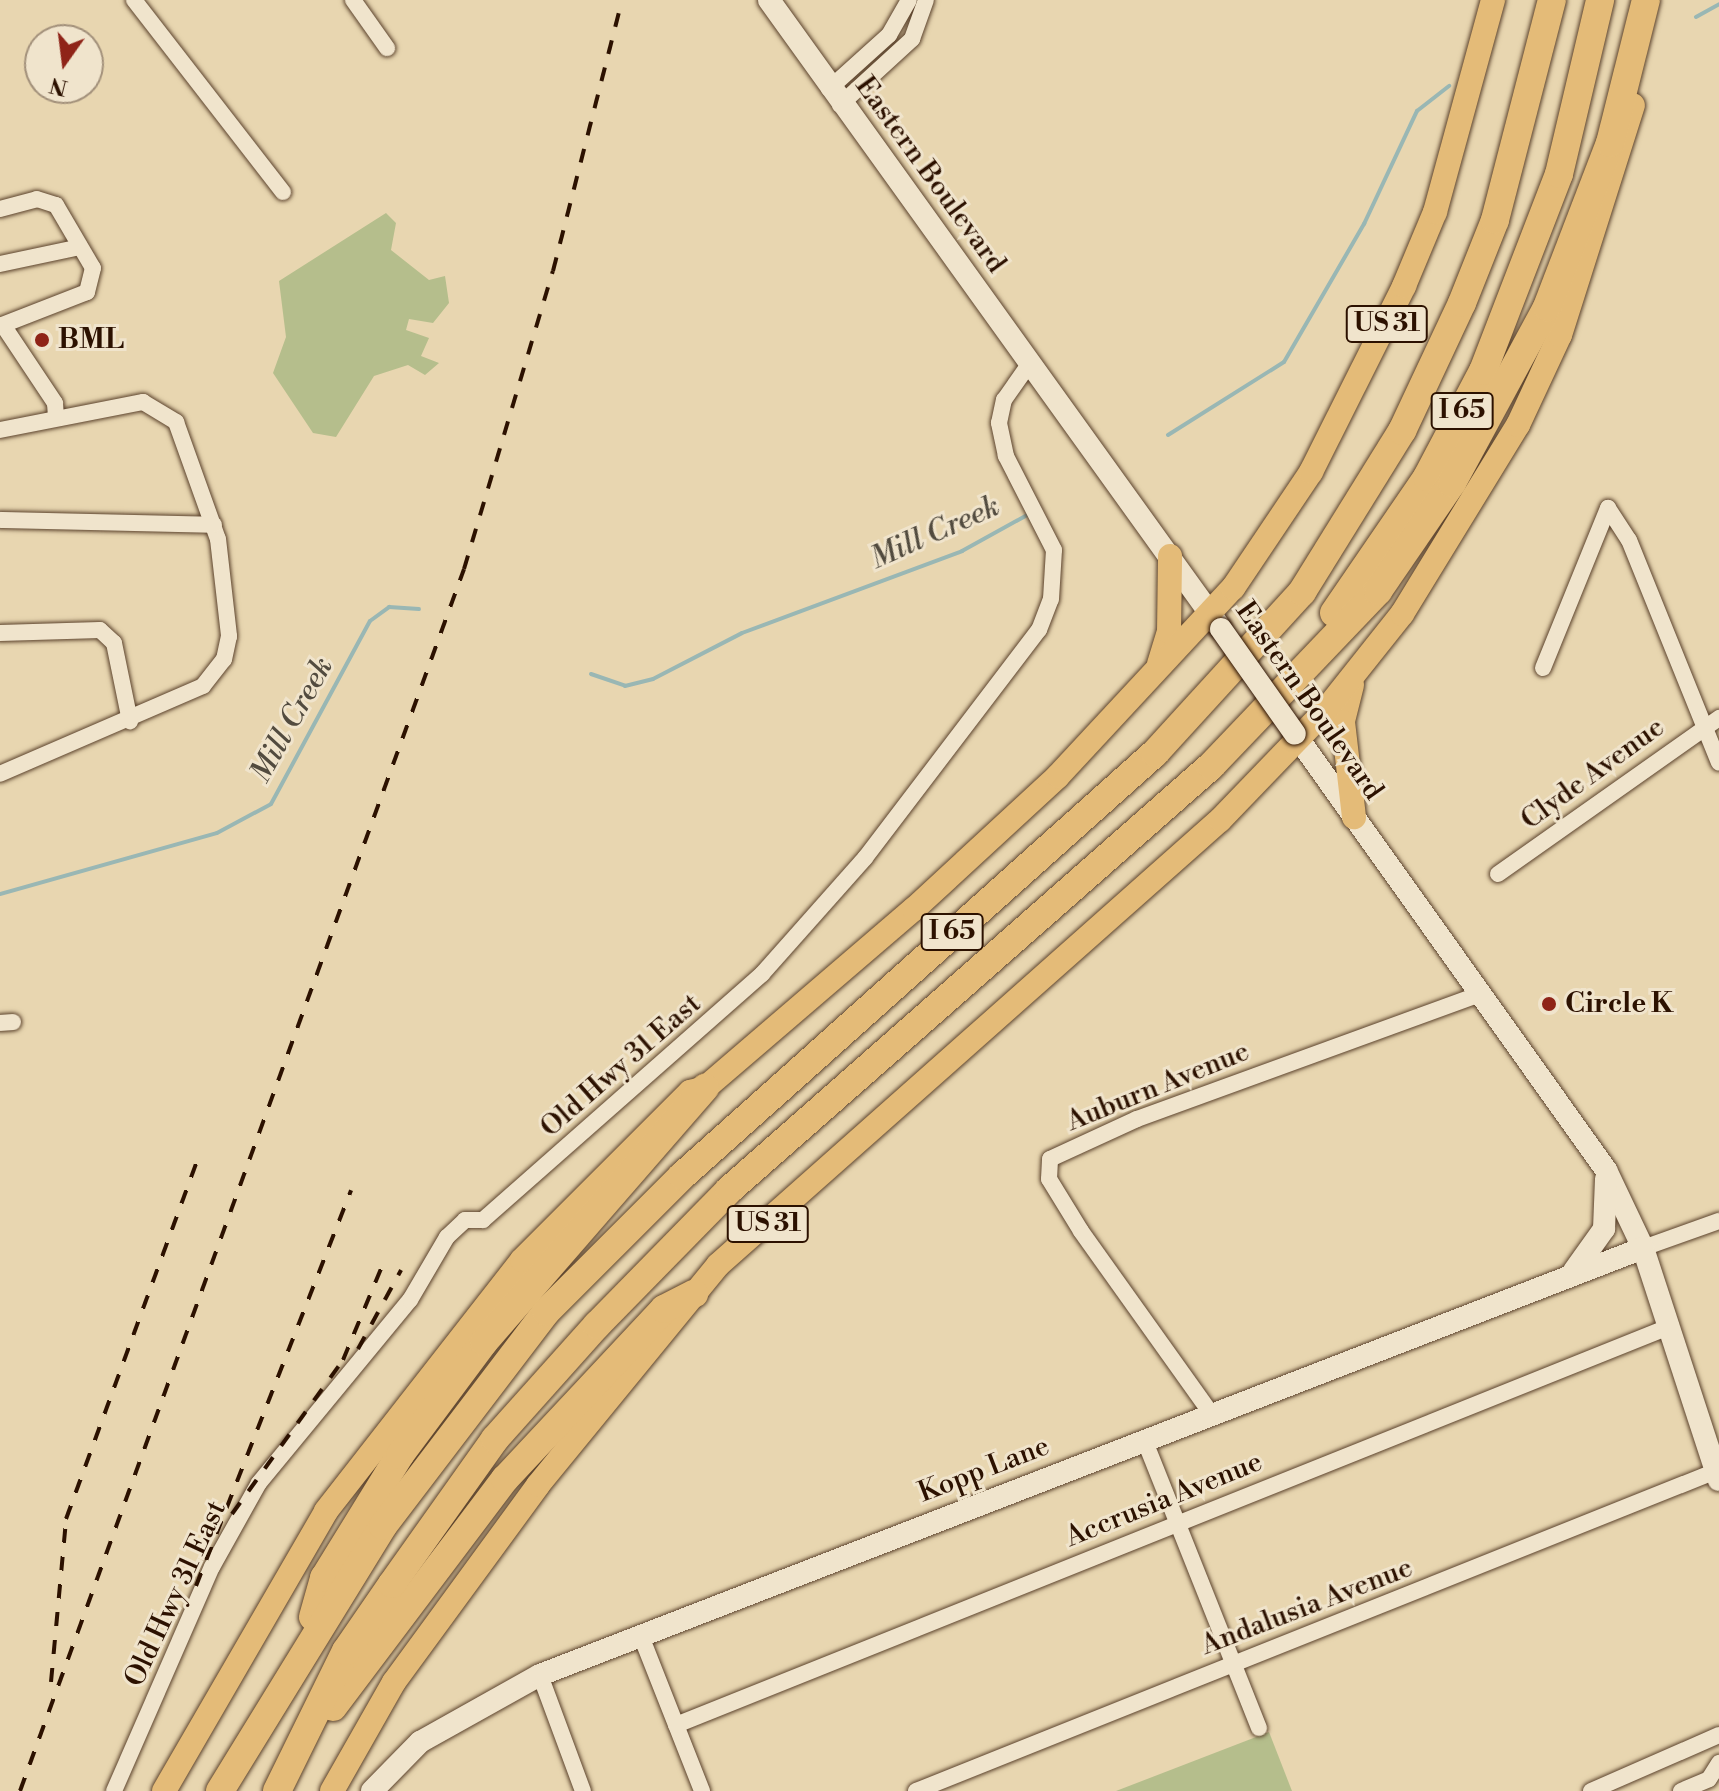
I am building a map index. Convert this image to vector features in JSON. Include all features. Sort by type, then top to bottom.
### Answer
[{"type":"highway","name":"I 65","points":[[220,1791],[305,1645],[460,1419],[546,1312],[682,1176],[1155,753],[1302,592],[1402,431],[1462,303],[1495,220],[1552,0]]},
{"type":"highway","name":"I 65","points":[[277,1791],[346,1651],[392,1584],[495,1439],[597,1325],[729,1190],[1211,766],[1361,580],[1483,371],[1559,174],[1600,0]]},
{"type":"highway","points":[[1211,766],[1378,591],[1498,404],[1584,219],[1648,0]]},
{"type":"highway","points":[[305,1645],[324,1578],[400,1455],[568,1240],[705,1088]]},
{"type":"highway","points":[[290,1765],[505,1479],[664,1309],[694,1294]]},
{"type":"main road","name":"Eastern Boulevard","points":[[769,0],[834,97],[1170,556],[1606,1170],[1643,1248],[1718,1475]]},
{"type":"main road","name":"US 31","points":[[164,1791],[326,1511],[417,1386],[624,1153],[690,1092],[705,1088],[914,909],[1155,676],[1216,622],[1311,472],[1404,286],[1435,212],[1493,0]]},
{"type":"main road","name":"US 31","points":[[332,1791],[394,1682],[538,1485],[718,1265],[1220,820],[1356,673],[1457,532],[1560,335],[1623,148],[1648,0]]},
{"type":"main road","points":[[1155,676],[1169,632],[1170,556]]},
{"type":"main road","points":[[1354,817],[1343,722],[1356,673]]},
{"type":"main road","points":[[1574,1271],[1604,1229],[1606,1170]]},
{"type":"main road","name":"Kopp Lane","points":[[372,1791],[420,1742],[540,1675],[1574,1271],[1643,1248]]},
{"type":"street","points":[[134,0],[283,192]]},
{"type":"street","points":[[353,0],[387,48]]},
{"type":"street","points":[[834,97],[889,35],[909,0]]},
{"type":"street","points":[[834,97],[912,39],[926,0]]},
{"type":"street","points":[[0,209],[37,199],[56,205],[93,268],[87,292],[1,325],[55,403],[56,418]]},
{"type":"street","points":[[0,264],[80,247]]},
{"type":"street","name":"Old Hwy 31 East","points":[[114,1791],[212,1567],[259,1483],[410,1300],[447,1237],[465,1220],[483,1220],[762,974],[865,858],[1039,630],[1051,599],[1054,550],[1006,456],[999,423],[1004,400],[1030,363]]},
{"type":"street","points":[[0,430],[56,418],[156,405],[176,422],[191,452],[214,525],[225,577],[224,659],[203,686],[130,721],[0,774]]},
{"type":"street","points":[[1543,668],[1608,508],[1629,540],[1712,722],[1719,763]]},
{"type":"street","points":[[0,520],[214,525]]},
{"type":"street","points":[[0,633],[100,630],[114,643],[130,721]]},
{"type":"street","name":"Clyde Avenue","points":[[1498,874],[1712,722]]},
{"type":"street","name":"Auburn Avenue","points":[[1210,1412],[1081,1231],[1049,1179],[1050,1159],[1152,1113],[1481,994]]},
{"type":"street","points":[[1643,1248],[1719,1221]]},
{"type":"street","name":"Accrusia Avenue","points":[[676,1725],[1671,1326]]},
{"type":"street","points":[[1144,1439],[1259,1728]]},
{"type":"street","name":"Andalusia Avenue","points":[[916,1791],[1718,1475]]},
{"type":"street","points":[[641,1636],[702,1791]]},
{"type":"street","points":[[540,1675],[583,1791]]},
{"type":"street","points":[[1591,1791],[1719,1735]]},
{"type":"street","points":[[1681,1791],[1709,1779],[1719,1763]]},
{"type":"green space","points":[[386,213],[396,223],[391,250],[429,280],[445,276],[449,303],[433,323],[409,319],[406,330],[429,338],[421,356],[439,363],[425,375],[408,365],[374,376],[336,437],[313,433],[273,373],[286,337],[279,281]]},
{"type":"green space","points":[[1269,1732],[1292,1791],[1116,1791]]},
{"type":"waterway","name":"Mill Creek","points":[[1696,17],[1719,4]]},
{"type":"waterway","name":"Mill Creek","points":[[1168,435],[1284,362],[1364,224],[1417,111],[1449,86]]},
{"type":"waterway","name":"Mill Creek","points":[[591,674],[625,686],[653,679],[742,633],[962,551],[1029,514]]},
{"type":"waterway","name":"Mill Creek","points":[[0,894],[217,833],[271,804],[370,621],[389,607],[419,609]]},
{"type":"railway","points":[[20,1791],[464,569],[553,271],[622,0]]},
{"type":"railway","points":[[51,1682],[66,1519],[199,1156]]},
{"type":"railway","points":[[196,1586],[351,1190]]},
{"type":"railway","points":[[232,1514],[343,1360],[383,1264]]},
{"type":"railway","points":[[358,1349],[401,1270]]},
{"type":"place","name":"BML","points":[[42,340]]},
{"type":"place","name":"Circle K","points":[[1549,1004]]}]
